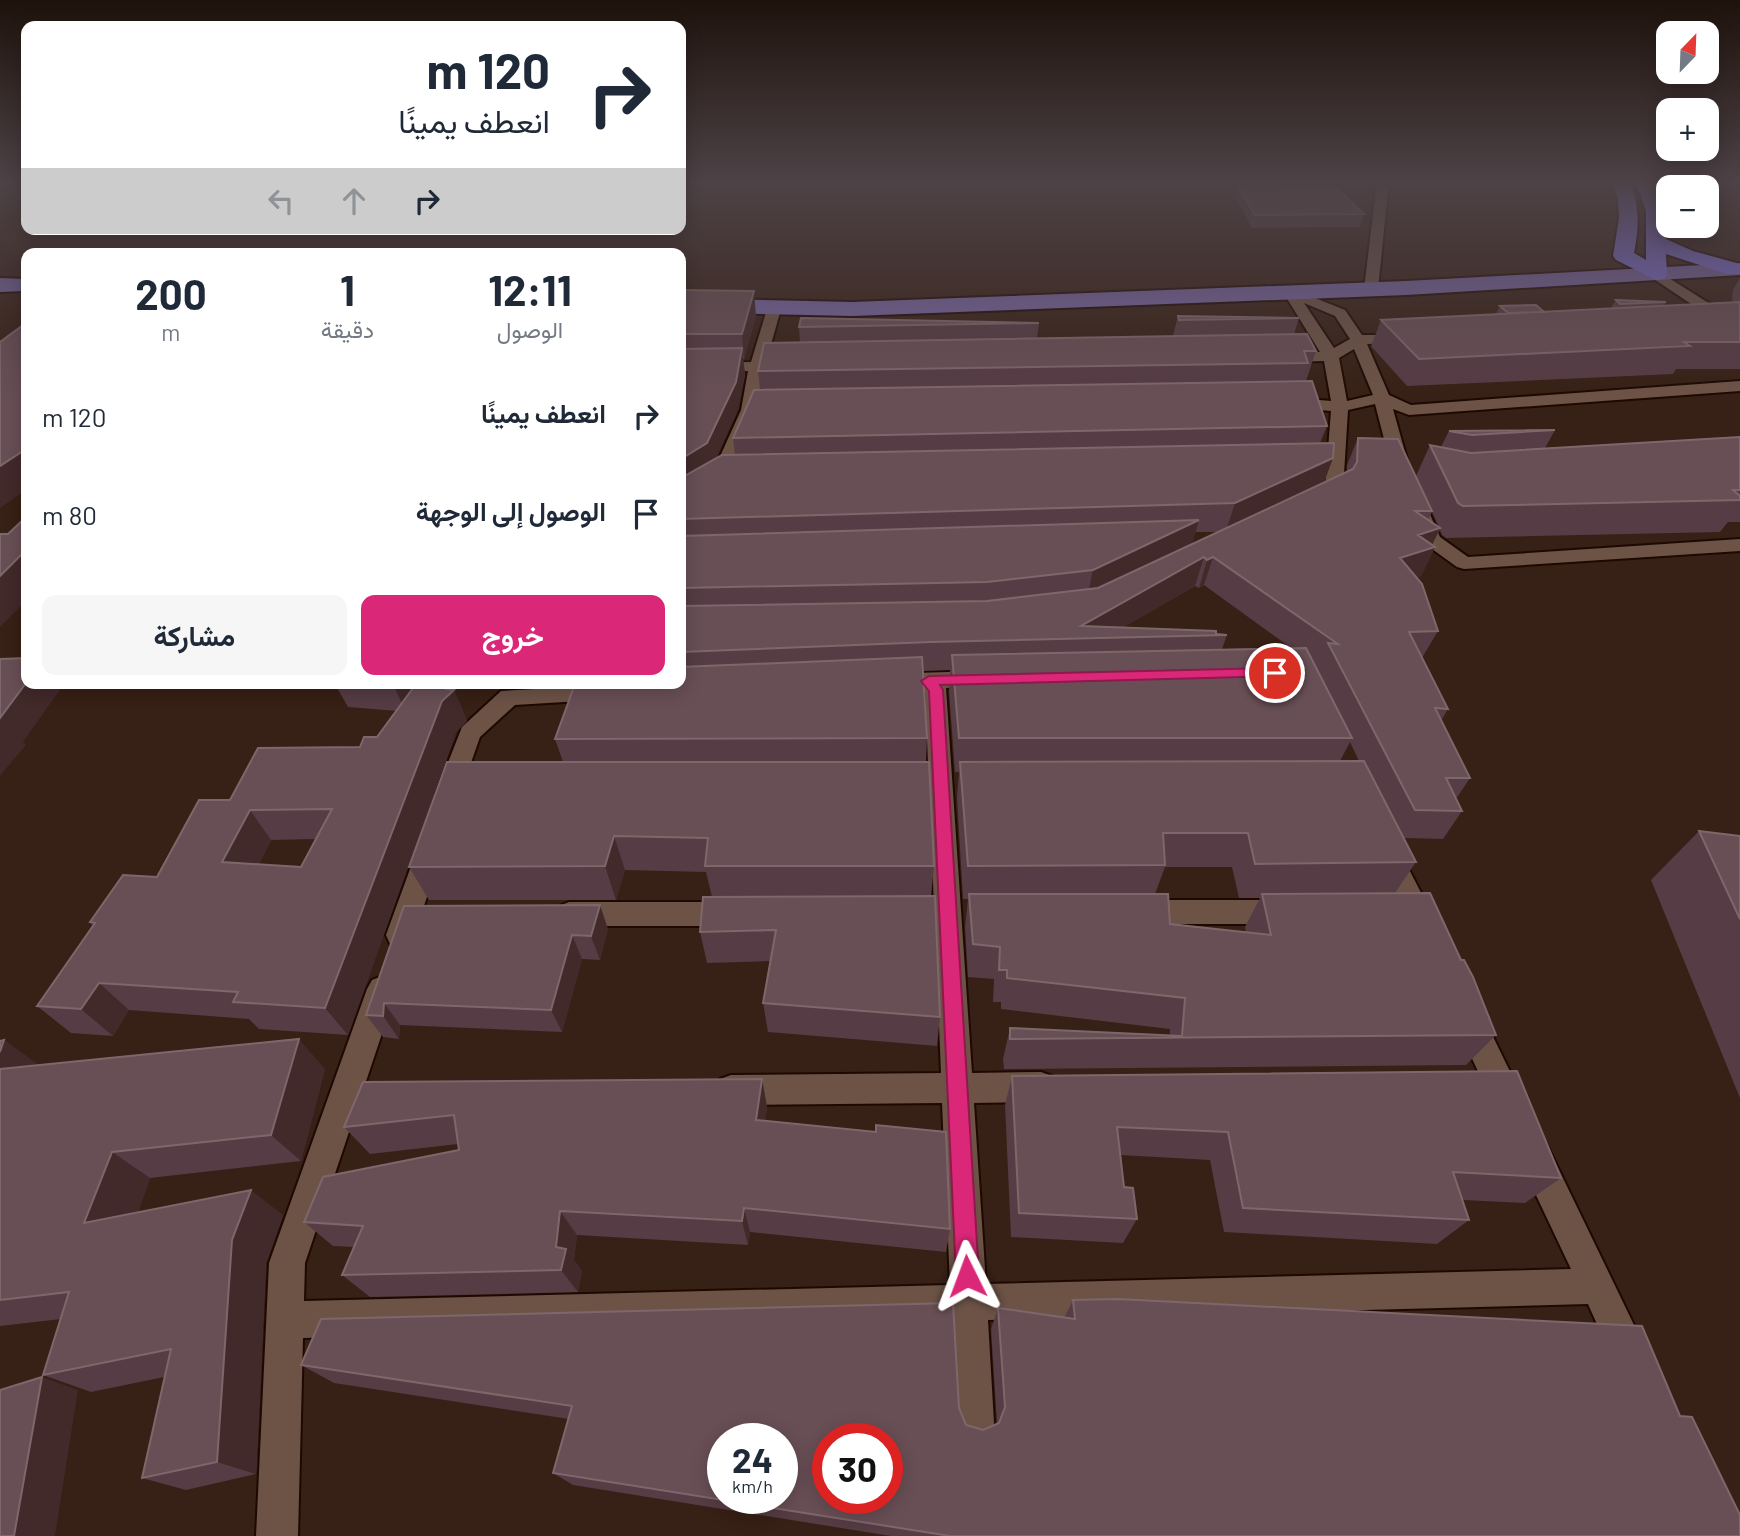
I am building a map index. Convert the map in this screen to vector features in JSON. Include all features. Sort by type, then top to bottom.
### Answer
[{"type":"highway","points":[[1624,253],[1623,256],[1656,274],[1656,253]]},
{"type":"highway","points":[[1680,253],[1738,269]]},
{"type":"main road","points":[[686,306],[852,309],[1371,289],[1738,269]]},
{"type":"main road","points":[[0,285],[21,285]]},
{"type":"street","points":[[1371,289],[1375,253]]},
{"type":"street","points":[[1656,274],[1702,305],[1739,319]]},
{"type":"street","points":[[1290,292],[1340,313],[1358,340],[1382,398],[1398,465],[1432,540],[1464,563],[1740,545]]},
{"type":"street","points":[[1290,292],[1331,356],[1340,407],[1329,462],[1334,489],[1300,506]]},
{"type":"street","points":[[686,497],[727,475],[756,409],[757,367],[774,309]]},
{"type":"street","points":[[1697,323],[1739,319]]},
{"type":"street","points":[[1275,357],[1331,356],[1358,340],[1428,337]]},
{"type":"street","points":[[686,368],[813,366]]},
{"type":"street","points":[[1272,402],[1300,401],[1340,407],[1382,398],[1409,410],[1740,386]]},
{"type":"street","points":[[1398,465],[1421,470]]},
{"type":"street","points":[[888,682],[1011,679]]},
{"type":"street","points":[[929,681],[936,690],[975,1423]]},
{"type":"street","points":[[276,1536],[287,1263],[359,1093],[466,785],[470,733],[509,697],[550,690],[629,692]]},
{"type":"street","points":[[1378,830],[1403,912],[1434,948]]},
{"type":"street","points":[[1114,912],[1307,912]]},
{"type":"street","points":[[546,914],[768,914]]},
{"type":"street","points":[[1458,997],[1485,1083],[1598,1286],[1644,1386]]},
{"type":"street","points":[[707,1090],[1068,1087]]},
{"type":"street","points":[[285,1320],[1598,1286]]},
{"type":"building","points":[[686,290],[754,291],[742,334],[686,334]]},
{"type":"building","points":[[1616,300],[1666,302],[1620,304]]},
{"type":"building","points":[[1740,302],[1740,342],[1684,342],[1690,346],[1419,359],[1381,320]]},
{"type":"building","points":[[1536,305],[1544,312],[1508,313],[1500,306]]},
{"type":"building","points":[[1178,316],[1299,318],[1179,320]]},
{"type":"building","points":[[801,318],[1039,323],[799,327]]},
{"type":"building","points":[[21,327],[21,452],[0,466],[0,342]]},
{"type":"building","points":[[1307,334],[1316,351],[1304,351],[1308,363],[758,371],[764,343]]},
{"type":"building","points":[[742,348],[736,382],[707,443],[686,456],[686,349]]},
{"type":"building","points":[[1312,381],[1327,426],[733,438],[754,390]]},
{"type":"building","points":[[1555,430],[1472,435],[1449,431]]},
{"type":"building","points":[[1740,437],[1740,490],[1733,490],[1740,496],[1740,500],[1463,506],[1458,503],[1430,445],[1471,453]]},
{"type":"building","points":[[1358,438],[1398,439],[1432,511],[1415,511],[1440,528],[1418,535],[1435,547],[1400,558],[1422,584],[1438,631],[1409,632],[1448,709],[1435,708],[1470,778],[1446,778],[1462,811],[1415,810],[1328,643],[1338,644],[1213,557],[1207,560],[1204,557],[1081,626],[1216,631],[1216,634],[1227,635],[931,642],[686,652],[686,606],[987,601],[1098,588],[1353,469],[1357,462]]},
{"type":"building","points":[[1334,443],[1333,458],[1235,503],[686,519],[686,475],[722,455]]},
{"type":"building","points":[[1199,520],[1093,570],[987,582],[686,588],[686,536]]},
{"type":"building","points":[[21,522],[21,555],[0,576],[0,534],[8,534]]},
{"type":"building","points":[[1306,648],[1352,738],[959,738],[952,655]]},
{"type":"building","points":[[922,657],[927,738],[555,739],[573,689],[686,689],[686,667]]},
{"type":"building","points":[[21,658],[22,689],[0,718],[0,659]]},
{"type":"building","points":[[412,689],[454,690],[442,701],[325,1008],[233,1002],[238,992],[99,983],[81,1009],[37,1006],[95,923],[90,922],[123,875],[157,877],[199,800],[230,800],[258,748],[360,747],[364,737],[377,737]],"holes":[[[332,809],[301,867],[222,862],[250,810]]]},
{"type":"building","points":[[1364,761],[1416,862],[1255,864],[1248,833],[1163,833],[1165,865],[968,866],[960,762]]},
{"type":"building","points":[[447,762],[929,762],[934,866],[705,866],[708,838],[614,836],[605,866],[409,867]]},
{"type":"building","points":[[1699,831],[1740,836],[1740,919]]},
{"type":"building","points":[[1430,893],[1461,960],[1464,960],[1473,977],[1496,1035],[1010,1039],[1010,1028],[1182,1036],[1185,998],[1007,978],[1007,970],[999,970],[1000,947],[973,944],[969,894],[1168,894],[1170,924],[1271,935],[1262,894]]},
{"type":"building","points":[[935,896],[940,1017],[763,1003],[776,930],[700,932],[703,897]]},
{"type":"building","points":[[600,905],[591,936],[572,935],[551,1010],[384,1003],[383,1016],[366,1015],[404,906]]},
{"type":"building","points":[[299,1039],[271,1135],[112,1152],[84,1223],[251,1190],[232,1240],[217,1462],[142,1478],[171,1349],[43,1375],[69,1292],[0,1300],[0,1069]]},
{"type":"building","points":[[1517,1071],[1561,1178],[1453,1172],[1469,1220],[1243,1208],[1228,1132],[1117,1127],[1124,1187],[1133,1188],[1137,1219],[1019,1213],[1012,1076]]},
{"type":"building","points":[[762,1079],[756,1120],[876,1132],[876,1125],[946,1132],[950,1229],[744,1208],[742,1221],[560,1211],[556,1247],[566,1249],[561,1270],[342,1275],[363,1226],[304,1222],[323,1177],[459,1150],[454,1115],[344,1127],[363,1082]]},
{"type":"building","points":[[1118,1299],[1642,1326],[1680,1416],[1692,1417],[1740,1515],[1740,1536],[950,1536],[798,1512],[798,1423],[707,1423],[707,1497],[553,1473],[572,1406],[301,1365],[321,1319],[953,1303],[959,1408],[966,1425],[983,1430],[999,1423],[1005,1407],[998,1308],[1075,1319],[1073,1300]]},
{"type":"building","points":[[42,1377],[14,1536],[0,1536],[0,1390]]},
{"type":"route","points":[[967,1276],[936,690],[929,681],[1275,673]]}]
